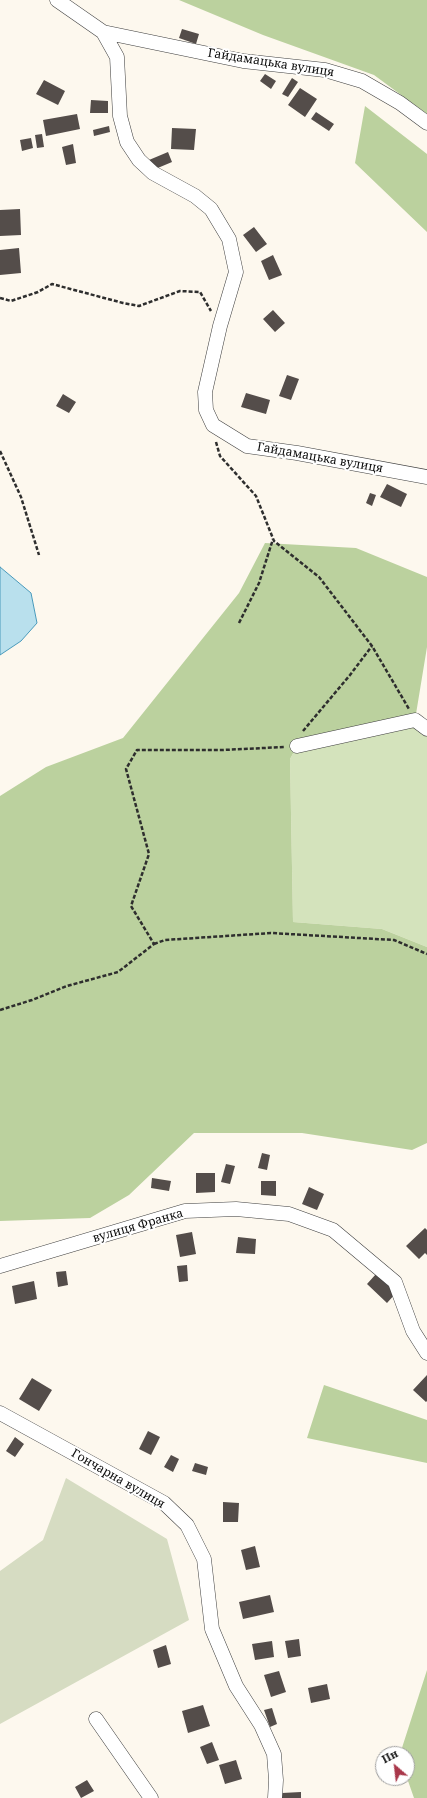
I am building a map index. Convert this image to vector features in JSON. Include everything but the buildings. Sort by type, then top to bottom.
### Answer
[{"type":"street","name":"Гайдамацька вулиця","points":[[57,0],[103,32],[243,61],[324,70],[362,81],[400,103],[427,123]]},
{"type":"street","name":"Гайдамацька вулиця","points":[[103,32],[117,57],[120,116],[127,142],[139,160],[153,173],[195,196],[211,209],[229,240],[236,272],[220,326],[205,392],[206,410],[213,425],[247,446],[297,453],[427,477]]},
{"type":"street","points":[[294,746],[415,720],[427,729]]},
{"type":"street","name":"вулиця Франка","points":[[0,1266],[185,1211],[236,1208],[289,1214],[334,1230],[395,1282],[413,1331],[427,1353]]},
{"type":"street","name":"Гончарна вулиця","points":[[0,1413],[164,1503],[187,1525],[204,1559],[212,1629],[236,1686],[261,1725],[274,1754],[276,1798]]},
{"type":"street","points":[[96,1719],[151,1798]]},
{"type":"path","points":[[0,298],[11,301],[38,292],[52,284],[139,306],[180,291],[200,292],[220,326]]},
{"type":"path","points":[[213,425],[220,456],[256,496],[273,539],[319,578],[372,646],[415,720]]},
{"type":"path","points":[[0,450],[21,497],[39,555]]},
{"type":"path","points":[[239,623],[259,583],[273,539]]},
{"type":"path","points":[[154,944],[131,906],[149,854],[126,769],[138,750],[223,750],[294,746],[372,646]]},
{"type":"path","points":[[0,1010],[32,1000],[66,986],[118,972],[154,944],[165,940],[271,933],[394,940],[427,954]]},
{"type":"green space","points":[[179,0],[427,0],[427,114],[374,75],[263,35]]},
{"type":"green space","points":[[365,106],[427,154],[427,232],[355,163]]},
{"type":"green space","points":[[265,543],[356,548],[427,577],[427,647],[415,720],[297,746],[290,759],[293,922],[382,929],[427,947],[427,1143],[412,1150],[302,1133],[194,1133],[129,1195],[90,1218],[0,1221],[0,796],[46,767],[123,738],[239,593]]},
{"type":"green space","points":[[415,720],[427,729],[427,947],[382,929],[293,922],[290,759],[297,746]]},
{"type":"green space","points":[[324,1385],[427,1420],[427,1463],[307,1438]]},
{"type":"green space","points":[[66,1478],[167,1539],[189,1620],[0,1724],[0,1571],[43,1540]]},
{"type":"green space","points":[[427,1670],[427,1798],[414,1798],[410,1786],[415,1786],[415,1746],[403,1746]]},
{"type":"water","points":[[0,567],[31,593],[37,623],[21,641],[0,655]]}]
